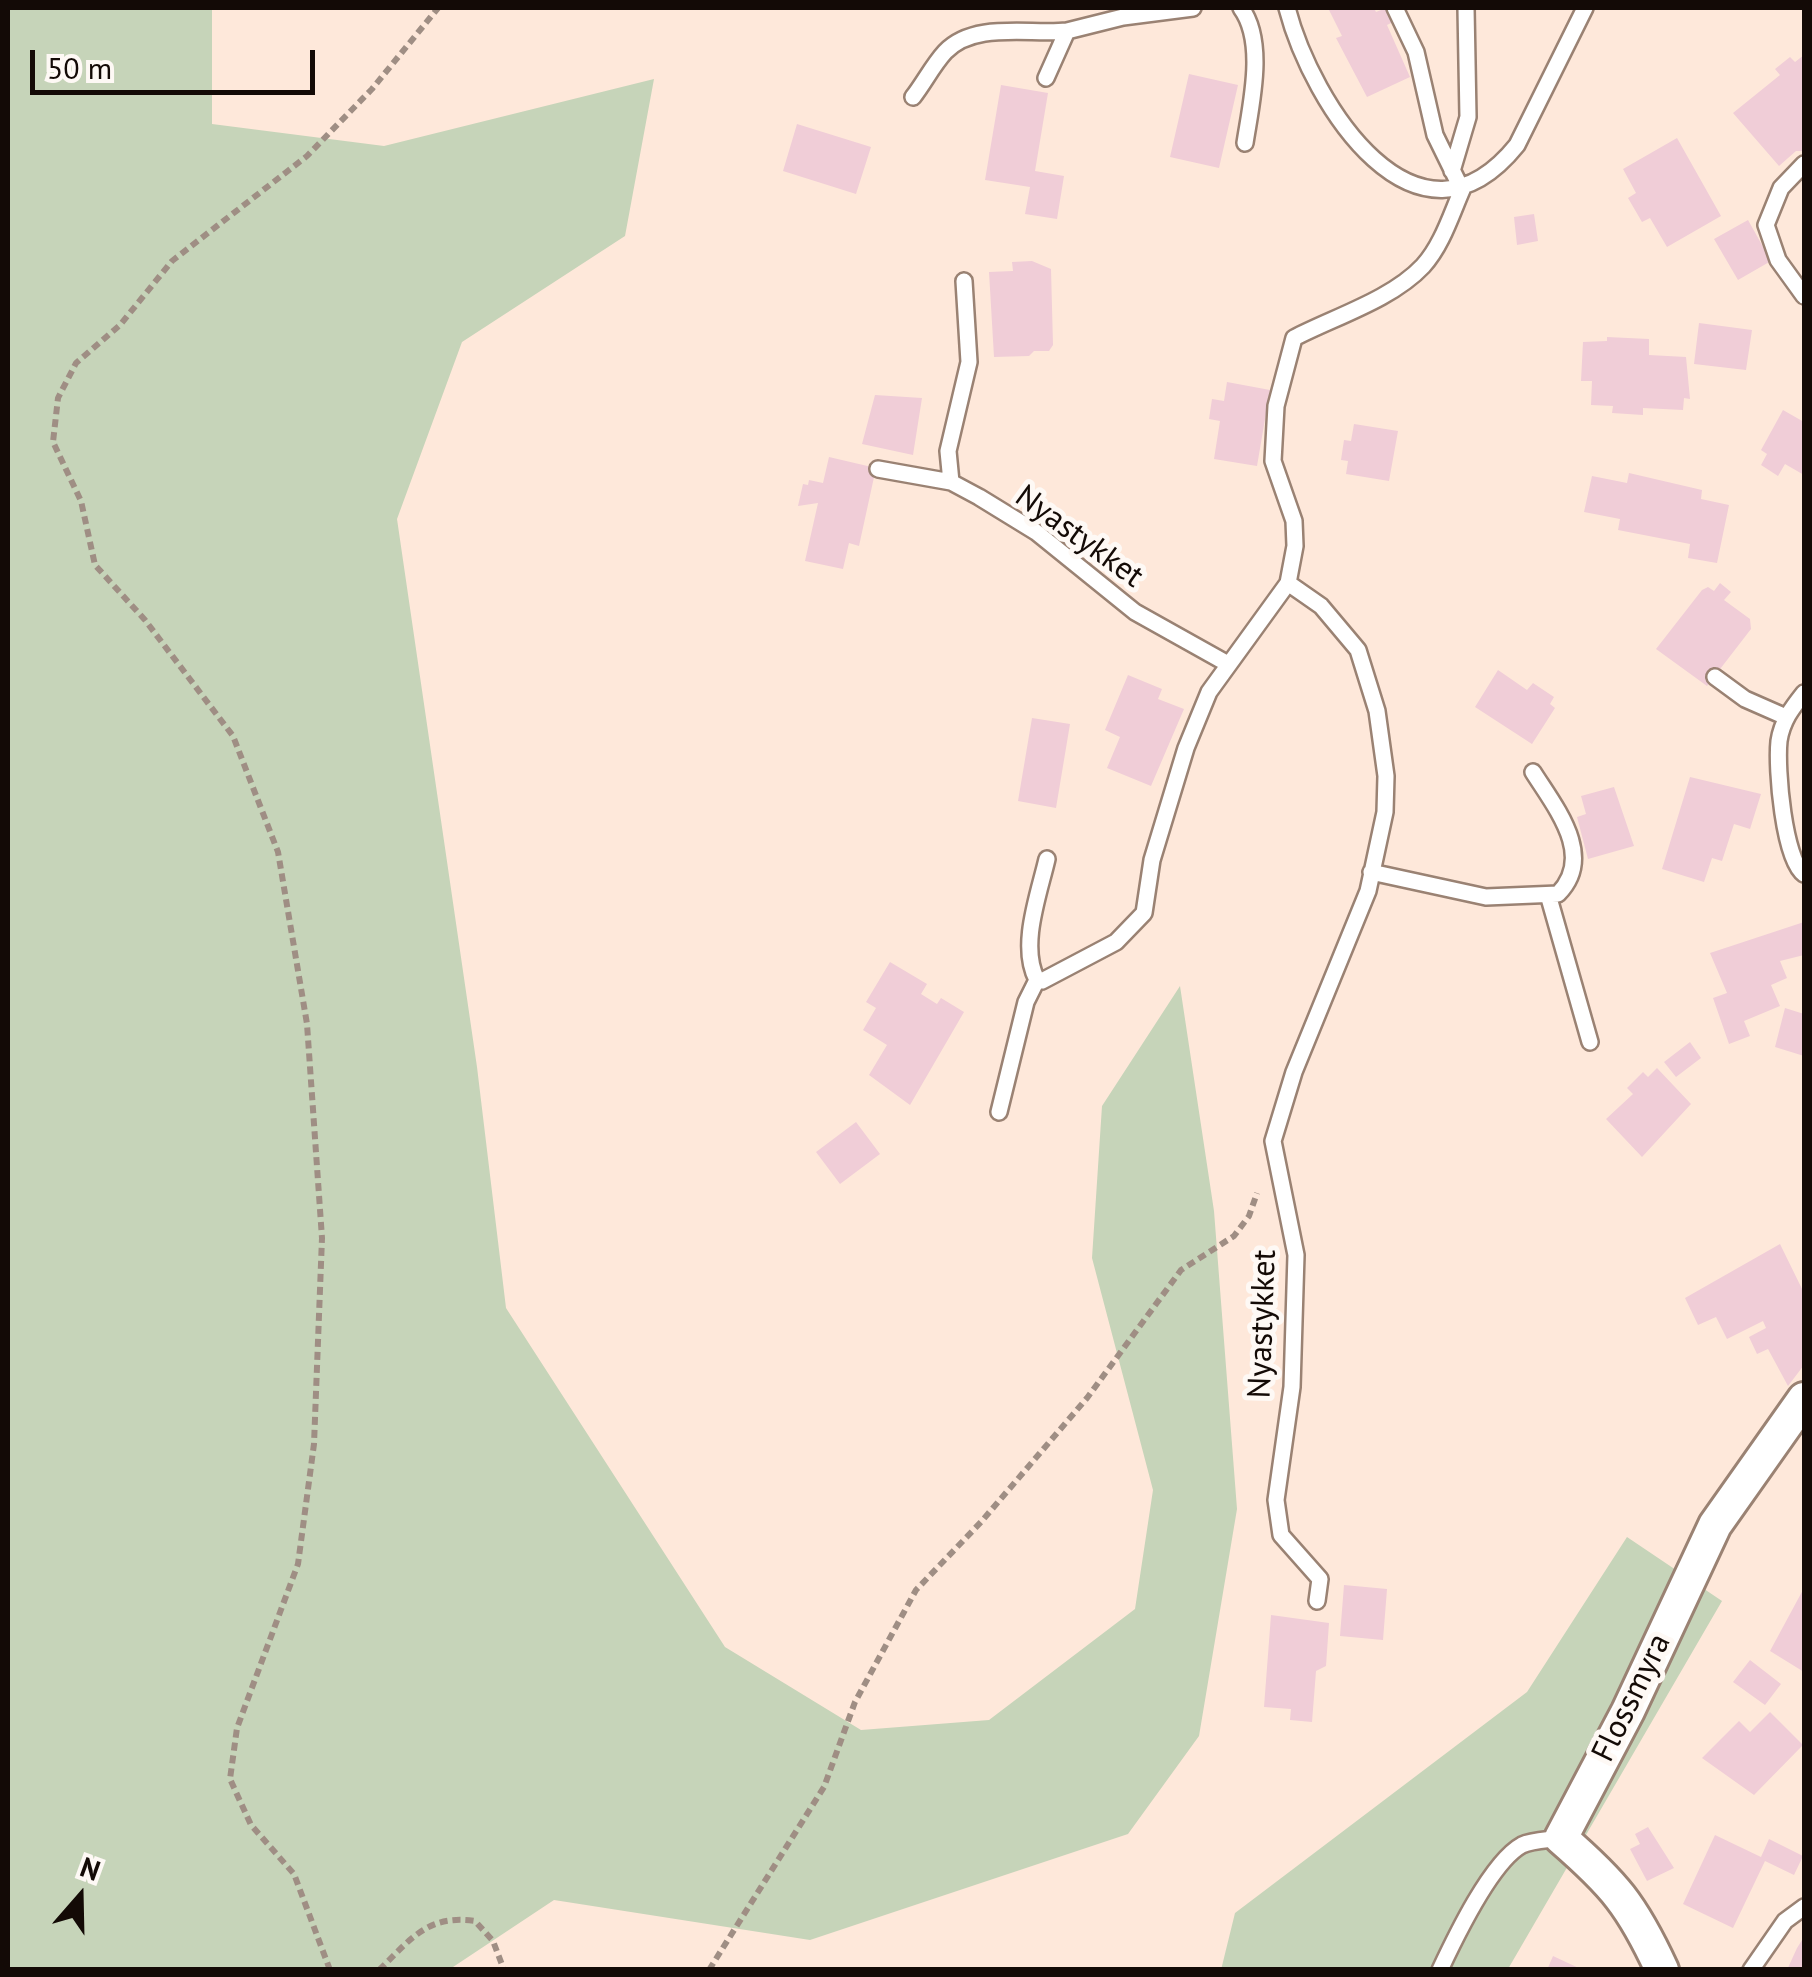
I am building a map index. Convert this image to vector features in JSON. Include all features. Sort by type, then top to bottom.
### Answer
[{"type":"street","name":"Flossmyra","points":[[1561,1838],[1628,1712],[1715,1525],[1804,1399]]},
{"type":"street","points":[[1561,1838],[1613,1882],[1636,1913],[1662,1970]]},
{"type":"lane","points":[[913,97],[946,50],[966,38],[986,32],[1067,32],[1123,17],[1193,8]]},
{"type":"lane","points":[[1241,8],[1250,25],[1252,48],[1253,93],[1245,143]]},
{"type":"lane","points":[[1288,8],[1300,44],[1339,120],[1358,145],[1379,166],[1398,176],[1425,187],[1462,190]]},
{"type":"lane","points":[[1395,8],[1416,52],[1435,136],[1462,190]]},
{"type":"lane","points":[[1452,171],[1468,117],[1466,8]]},
{"type":"lane","points":[[999,1112],[1026,1002],[1036,980],[1116,942],[1144,913],[1152,860],[1186,748],[1209,692],[1288,582],[1295,546],[1294,521],[1273,461],[1276,406],[1294,338],[1391,290],[1422,267],[1438,244],[1462,190],[1504,162],[1518,145],[1586,8]]},
{"type":"lane","points":[[1046,78],[1067,32]]},
{"type":"lane","points":[[1804,164],[1781,188],[1766,225],[1778,260],[1804,296]]},
{"type":"lane","points":[[952,482],[948,451],[969,362],[964,281]]},
{"type":"lane","name":"Nyastykket","points":[[878,469],[952,482],[1036,532],[1135,612],[1228,664]]},
{"type":"lane","name":"Nyastykket","points":[[1288,582],[1344,629],[1365,667],[1386,776],[1385,812],[1359,914],[1278,1116],[1274,1161],[1295,1241],[1296,1286],[1292,1386],[1276,1500],[1281,1535],[1320,1579],[1318,1600]]},
{"type":"lane","points":[[1715,677],[1744,699],[1786,717]]},
{"type":"lane","points":[[1804,693],[1786,717],[1779,742],[1783,818],[1804,874]]},
{"type":"lane","points":[[1371,872],[1486,897],[1549,898],[1564,888],[1574,859],[1567,826],[1534,772]]},
{"type":"lane","points":[[1036,980],[1031,966],[1032,933],[1047,859]]},
{"type":"lane","points":[[1549,898],[1590,1042]]},
{"type":"lane","points":[[1440,1970],[1458,1931],[1499,1869],[1522,1845],[1561,1838]]},
{"type":"lane","points":[[1751,1970],[1785,1922],[1804,1908]]},
{"type":"path","points":[[330,1970],[294,1874],[251,1825],[230,1779],[237,1728],[298,1564],[314,1444],[322,1238],[307,1024],[278,852],[233,736],[146,620],[95,565],[81,502],[53,442],[58,398],[76,363],[120,325],[172,261],[307,156],[372,89],[438,8]]},
{"type":"path","points":[[710,1970],[824,1787],[855,1702],[916,1590],[981,1522],[1087,1398],[1113,1356],[1139,1333],[1152,1306],[1180,1270],[1234,1236],[1250,1216],[1258,1189],[1274,1161]]},
{"type":"path","points":[[379,1970],[418,1932],[448,1917],[475,1921],[493,1941],[504,1970]]},
{"type":"green space","points":[[8,8],[212,8],[212,124],[384,146],[654,79],[625,236],[462,342],[397,519],[477,1067],[506,1308],[725,1647],[861,1730],[989,1720],[1135,1609],[1153,1490],[1092,1258],[1102,1106],[1180,986],[1214,1211],[1237,1509],[1199,1736],[1128,1834],[810,1940],[554,1900],[450,1969],[8,1969]]},
{"type":"green space","points":[[1627,1537],[1722,1601],[1508,1969],[1221,1970],[1235,1913],[1527,1692]]},
{"type":"building","points":[[1328,8],[1374,8],[1376,12],[1386,8],[1393,22],[1387,25],[1410,77],[1367,97],[1336,38],[1342,36]]},
{"type":"building","points":[[1804,55],[1804,151],[1796,151],[1779,166],[1733,113],[1780,75],[1775,69],[1790,57],[1795,62]]},
{"type":"building","points":[[1189,74],[1238,85],[1219,168],[1170,157]]},
{"type":"building","points":[[1001,85],[1048,93],[1035,171],[1064,176],[1057,219],[1025,214],[1030,187],[985,180]]},
{"type":"building","points":[[797,124],[871,147],[856,194],[783,171]]},
{"type":"building","points":[[1677,138],[1721,216],[1667,247],[1650,218],[1642,222],[1628,198],[1636,193],[1623,169]]},
{"type":"building","points":[[1534,214],[1538,241],[1517,245],[1514,217]]},
{"type":"building","points":[[1748,220],[1771,261],[1738,280],[1714,239]]},
{"type":"building","points":[[1032,261],[1051,269],[1053,345],[1049,351],[1034,351],[1029,356],[994,357],[989,272],[1013,271],[1012,262]]},
{"type":"building","points":[[1699,323],[1752,330],[1746,370],[1694,364]]},
{"type":"building","points":[[1607,337],[1649,339],[1649,355],[1686,357],[1690,399],[1684,398],[1683,410],[1643,408],[1643,415],[1612,413],[1613,406],[1591,405],[1592,381],[1581,381],[1583,342],[1607,341]]},
{"type":"building","points":[[1227,382],[1270,390],[1257,466],[1214,459],[1220,421],[1209,419],[1212,399],[1224,401]]},
{"type":"building","points":[[875,395],[922,398],[913,455],[862,444]]},
{"type":"building","points":[[1783,410],[1804,422],[1804,475],[1785,464],[1778,476],[1761,465],[1767,454],[1761,450]]},
{"type":"building","points":[[1354,424],[1398,431],[1389,481],[1346,474],[1348,461],[1341,460],[1344,440],[1351,441]]},
{"type":"building","points":[[829,457],[876,468],[859,546],[849,543],[843,569],[805,561],[818,503],[798,506],[803,484],[808,485],[809,480],[823,483]]},
{"type":"building","points":[[1629,473],[1702,490],[1701,499],[1729,505],[1717,563],[1688,558],[1690,544],[1618,530],[1620,519],[1584,512],[1592,476],[1627,483]]},
{"type":"building","points":[[1720,583],[1731,592],[1724,600],[1750,619],[1751,629],[1707,686],[1656,649],[1702,590],[1708,587],[1714,591]]},
{"type":"building","points":[[1498,670],[1527,690],[1533,683],[1554,697],[1550,704],[1555,708],[1532,744],[1475,707]]},
{"type":"building","points":[[1128,675],[1162,689],[1158,699],[1184,709],[1151,786],[1107,768],[1120,737],[1105,730]]},
{"type":"building","points":[[1032,718],[1070,724],[1056,808],[1018,801]]},
{"type":"building","points":[[1690,777],[1761,794],[1750,829],[1734,824],[1722,861],[1712,858],[1704,882],[1662,869]]},
{"type":"building","points":[[1614,787],[1634,846],[1588,859],[1577,817],[1586,814],[1581,796]]},
{"type":"building","points":[[1804,922],[1804,955],[1780,961],[1787,978],[1771,985],[1780,1006],[1744,1021],[1750,1036],[1729,1044],[1713,998],[1727,993],[1710,953]]},
{"type":"building","points":[[890,962],[927,984],[921,994],[937,1004],[941,998],[964,1012],[910,1105],[869,1075],[887,1045],[863,1030],[876,1008],[866,1002]]},
{"type":"building","points":[[1785,1008],[1804,1014],[1804,1056],[1775,1047]]},
{"type":"building","points":[[1690,1042],[1701,1058],[1676,1077],[1664,1062]]},
{"type":"building","points":[[1657,1068],[1691,1104],[1642,1157],[1606,1119],[1633,1094],[1627,1088],[1643,1072],[1648,1077]]},
{"type":"building","points":[[856,1122],[880,1154],[840,1184],[816,1152]]},
{"type":"building","points":[[1780,1244],[1804,1293],[1804,1365],[1788,1386],[1768,1349],[1757,1354],[1749,1337],[1766,1328],[1763,1321],[1727,1339],[1716,1317],[1698,1325],[1685,1298]]},
{"type":"building","points":[[1344,1585],[1387,1589],[1383,1640],[1340,1636]]},
{"type":"building","points":[[1804,1588],[1804,1672],[1770,1651]]},
{"type":"building","points":[[1271,1615],[1329,1623],[1326,1666],[1316,1671],[1312,1722],[1290,1720],[1291,1709],[1264,1707]]},
{"type":"building","points":[[1750,1660],[1781,1684],[1765,1705],[1733,1682]]},
{"type":"building","points":[[1770,1712],[1803,1745],[1754,1795],[1702,1758],[1739,1721],[1750,1732]]},
{"type":"building","points":[[1648,1827],[1674,1868],[1647,1881],[1630,1849],[1640,1844],[1635,1834]]},
{"type":"building","points":[[1715,1835],[1761,1857],[1769,1839],[1803,1856],[1794,1875],[1765,1861],[1733,1928],[1683,1904]]},
{"type":"building","points":[[1804,1937],[1804,1970],[1787,1970],[1797,1948]]},
{"type":"building","points":[[1553,1956],[1583,1970],[1547,1970]]}]
